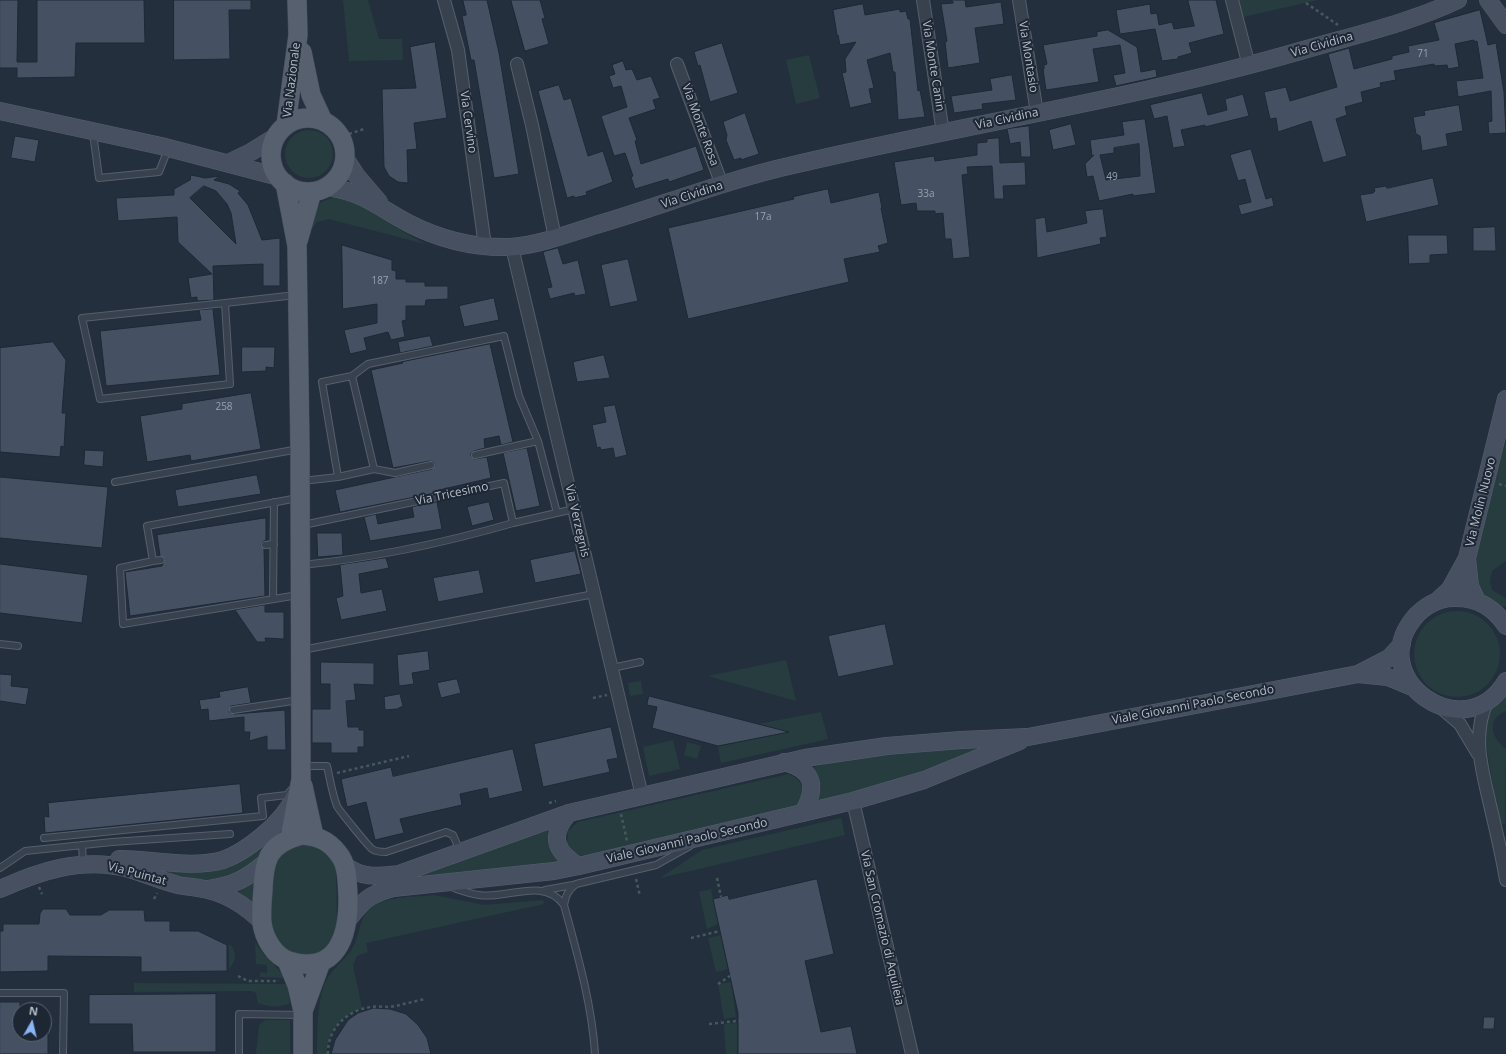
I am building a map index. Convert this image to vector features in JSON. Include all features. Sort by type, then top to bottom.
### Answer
[{"type":"main road","name":"Via Nazionale","points":[[297,0],[298,35],[311,95],[323,121]]},
{"type":"main road","points":[[1416,16],[1430,0]]},
{"type":"main road","name":"Via Cividina","points":[[320,189],[358,194],[383,207],[405,222],[429,233],[456,242],[484,246],[512,246],[555,238],[790,165],[1037,113],[1249,66],[1353,36],[1416,16],[1458,0]]},
{"type":"main road","points":[[1488,0],[1506,25]]},
{"type":"main road","name":"Via Nazionale","points":[[282,131],[298,35]]},
{"type":"main road","points":[[0,111],[168,148],[228,163],[282,180],[298,191],[320,189],[340,175],[345,158],[344,146],[340,135],[332,126],[323,121],[307,118],[296,120],[251,152],[228,163]]},
{"type":"main road","points":[[282,131],[271,154],[274,169],[282,180],[297,246],[300,449],[301,772],[290,838]]},
{"type":"main road","name":"Via Cividina","points":[[345,158],[356,175],[383,207]]},
{"type":"main road","points":[[297,246],[320,189]]},
{"type":"main road","name":"Via Molin Nuovo","points":[[1402,644],[1411,621],[1423,610],[1437,601],[1454,584],[1467,558],[1503,422],[1506,399]]},
{"type":"main road","name":"Via Molin Nuovo","points":[[1467,558],[1470,586],[1477,601]]},
{"type":"main road","points":[[1437,601],[1450,598],[1464,598],[1477,601],[1503,617]]},
{"type":"main road","points":[[1402,644],[1402,662],[1407,679],[1412,687],[1424,698],[1439,706],[1449,709],[1464,709],[1479,705],[1498,692],[1506,681]]},
{"type":"main road","name":"Viale Giovanni Paolo Secondo","points":[[345,865],[351,870],[362,874],[377,876],[399,874],[569,813],[784,762],[829,753],[886,746],[1028,737],[1358,674],[1389,658],[1402,644]]},
{"type":"main road","name":"Viale Giovanni Paolo Secondo","points":[[1358,674],[1388,677],[1412,687]]},
{"type":"main road","name":"Viale Giovanni Paolo Secondo","points":[[347,921],[362,902],[371,895],[393,888],[436,882],[554,871],[803,813],[853,801],[924,780],[1028,737]]},
{"type":"main road","points":[[784,762],[794,765],[804,771],[811,780],[813,791],[803,813]]},
{"type":"main road","points":[[301,772],[314,836]]},
{"type":"main road","points":[[83,864],[118,859],[200,863],[217,861],[231,857],[256,841],[283,817],[292,802],[301,772]]},
{"type":"main road","points":[[569,813],[561,822],[557,840],[562,853],[579,866]]},
{"type":"main road","points":[[301,835],[314,836],[326,841],[338,853],[345,865],[347,880],[347,921],[344,934],[336,951],[321,962],[307,965],[287,960],[275,952],[264,933],[262,922],[265,863],[273,848],[290,838],[301,835]]},
{"type":"main road","name":"Via Puintat","points":[[206,889],[229,886],[254,873],[265,863]]},
{"type":"main road","name":"Via Puintat","points":[[0,889],[47,870],[83,864],[117,866],[177,884],[206,889],[233,899],[249,910],[262,922]]},
{"type":"main road","points":[[287,960],[297,985],[303,1013],[303,1054]]},
{"type":"main road","points":[[303,1013],[321,962]]},
{"type":"street","name":"Via Cervino","points":[[444,0],[458,50],[484,246]]},
{"type":"street","name":"Via Monte Canin","points":[[923,0],[943,133]]},
{"type":"street","name":"Via Montasio","points":[[1019,0],[1037,113]]},
{"type":"street","points":[[1232,0],[1249,66]]},
{"type":"street","points":[[517,64],[532,125],[555,238]]},
{"type":"street","name":"Via Monte Rosa","points":[[677,64],[722,185]]},
{"type":"street","name":"Via Verzegnis","points":[[512,246],[642,796]]},
{"type":"street","points":[[1488,700],[1479,727],[1479,756],[1506,880]]},
{"type":"street","points":[[1439,706],[1460,724],[1479,756]]},
{"type":"street","name":"Via San Cromazio di Aquileia","points":[[853,801],[912,1054]]},
{"type":"lane","points":[[93,131],[99,178],[160,172],[168,148]]},
{"type":"lane","points":[[225,302],[230,384],[100,399],[82,318],[225,302],[298,295]]},
{"type":"lane","points":[[338,476],[322,382],[352,376],[368,364],[504,336],[519,396],[538,441],[557,513]]},
{"type":"lane","points":[[352,376],[374,469]]},
{"type":"lane","points":[[476,455],[538,441]]},
{"type":"lane","points":[[115,482],[300,449]]},
{"type":"lane","points":[[153,561],[147,526],[274,502],[300,490],[338,476],[374,469],[394,473],[431,465]]},
{"type":"lane","name":"Via Tricesimo","points":[[300,526],[504,483],[513,523]]},
{"type":"lane","points":[[273,599],[274,502]]},
{"type":"lane","points":[[300,566],[347,560],[472,535],[513,523],[574,509]]},
{"type":"lane","points":[[264,545],[274,544]]},
{"type":"lane","points":[[161,560],[120,568],[123,624],[300,594]]},
{"type":"lane","points":[[300,651],[594,594]]},
{"type":"lane","points":[[0,644],[18,646]]},
{"type":"lane","points":[[612,668],[640,662]]},
{"type":"lane","points":[[233,710],[301,700]]},
{"type":"lane","points":[[44,838],[263,816],[261,798],[287,795],[301,772],[327,766],[337,806],[341,814],[358,831],[370,848],[378,852],[386,852],[446,832],[453,835],[460,852]]},
{"type":"lane","points":[[0,868],[25,851],[82,845],[230,834]]},
{"type":"lane","points":[[436,882],[480,896],[539,890],[576,884],[656,865],[713,834]]},
{"type":"lane","points":[[82,845],[83,864]]},
{"type":"lane","points":[[564,905],[566,895],[570,888],[576,884]]},
{"type":"lane","points":[[539,890],[551,892],[558,897],[564,905],[589,1008],[594,1033],[595,1054]]},
{"type":"lane","points":[[0,993],[64,993],[63,1054]]},
{"type":"lane","points":[[239,1054],[239,1014],[303,1013]]},
{"type":"path","points":[[1306,3],[1353,36]]},
{"type":"path","points":[[349,134],[364,129]]},
{"type":"path","points":[[593,698],[604,695]]},
{"type":"path","points":[[329,775],[409,756]]},
{"type":"path","points":[[621,812],[629,847]]},
{"type":"path","points":[[717,878],[721,897]]},
{"type":"path","points":[[637,883],[640,896]]},
{"type":"path","points":[[39,886],[42,894]]},
{"type":"path","points":[[154,899],[157,892]]},
{"type":"path","points":[[691,938],[720,931]]},
{"type":"path","points":[[238,976],[248,981],[286,981]]},
{"type":"path","points":[[718,984],[730,976]]},
{"type":"path","points":[[328,1054],[328,1045],[336,1025],[354,1012],[372,1006],[389,1007],[426,999]]},
{"type":"path","points":[[709,1024],[746,1020]]},
{"type":"green space","points":[[343,0],[368,0],[379,39],[402,39],[403,60],[349,61]]},
{"type":"green space","points":[[1239,0],[1318,0],[1243,17]]},
{"type":"green space","points":[[809,55],[820,98],[796,104],[786,60]]},
{"type":"green space","points":[[304,130],[314,130],[323,134],[329,140],[332,145],[332,163],[323,174],[314,178],[304,178],[295,174],[289,168],[285,159],[285,149],[289,140],[295,134]]},
{"type":"green space","points":[[337,196],[361,202],[397,228],[425,244],[329,219],[317,222],[312,229],[317,206],[324,201]]},
{"type":"green space","points":[[1506,442],[1506,561],[1492,571],[1490,582],[1492,590],[1506,598],[1506,607],[1491,603],[1486,598],[1479,587],[1473,567],[1503,443]]},
{"type":"green space","points":[[1457,611],[1473,614],[1481,618],[1493,630],[1497,638],[1500,654],[1497,670],[1493,678],[1481,690],[1473,694],[1457,697],[1441,694],[1433,690],[1421,678],[1417,670],[1414,654],[1417,638],[1421,630],[1433,618],[1441,614]]},
{"type":"green space","points":[[786,660],[796,701],[708,676]]},
{"type":"green space","points":[[641,681],[643,694],[630,696],[628,683]]},
{"type":"green space","points":[[1506,691],[1506,711],[1495,719],[1493,724],[1494,735],[1506,749],[1505,825],[1500,822],[1498,815],[1484,733],[1490,710]]},
{"type":"green space","points":[[821,712],[828,739],[721,763],[718,746],[788,732],[758,724]]},
{"type":"green space","points":[[673,740],[680,769],[649,776],[643,747]]},
{"type":"green space","points":[[687,742],[701,746],[697,759],[684,755]]},
{"type":"green space","points":[[985,746],[984,750],[846,796],[815,803],[806,769],[841,760]]},
{"type":"green space","points":[[788,774],[798,780],[804,796],[796,809],[585,857],[574,853],[567,843],[568,831],[578,822]]},
{"type":"green space","points":[[841,818],[845,835],[660,878],[702,850]]},
{"type":"green space","points":[[553,828],[561,861],[559,862],[420,876],[422,873]]},
{"type":"green space","points":[[299,843],[323,848],[336,865],[336,934],[324,950],[313,955],[303,956],[284,949],[274,935],[270,919],[272,873],[279,854]]},
{"type":"green space","points":[[262,846],[264,849],[256,861],[236,875],[221,881],[207,882],[193,880],[171,875],[159,870]]},
{"type":"green space","points":[[251,883],[254,883],[253,903],[236,893]]},
{"type":"green space","points":[[711,889],[718,924],[707,929],[699,892]]},
{"type":"green space","points":[[434,895],[484,905],[543,900],[544,904],[366,943],[368,952],[357,956],[353,965],[362,1008],[348,1015],[337,1025],[330,1038],[327,1054],[317,1054],[318,1015],[321,995],[330,974],[346,957],[355,943],[364,916],[376,904],[383,901],[405,897]]},
{"type":"green space","points":[[721,935],[728,969],[716,972],[708,938]]},
{"type":"green space","points":[[255,942],[284,978],[260,977],[260,972],[267,973],[267,965],[256,964]]},
{"type":"green space","points":[[229,944],[234,950],[235,956],[229,969]]},
{"type":"green space","points":[[731,982],[736,1017],[724,1019],[718,984]]},
{"type":"green space","points":[[134,983],[287,984],[290,1003],[286,1005],[270,1006],[258,1003],[256,993],[251,991],[134,992]]},
{"type":"green space","points":[[265,1020],[290,1020],[290,1054],[256,1054],[259,1025]]},
{"type":"green space","points":[[737,1023],[737,1054],[726,1054],[724,1024]]},
{"type":"building","points":[[0,0],[18,0],[17,62],[37,62],[37,0],[144,0],[145,43],[76,43],[75,77],[17,78],[17,68],[0,68]]},
{"type":"building","points":[[174,0],[251,0],[251,10],[229,10],[230,59],[174,60]]},
{"type":"building","points":[[463,0],[487,0],[499,53],[519,174],[494,178],[474,60],[471,60],[462,16],[466,15]]},
{"type":"building","points":[[511,0],[540,0],[545,18],[542,19],[549,44],[525,51]]},
{"type":"building","points":[[952,0],[965,0],[966,7],[1001,2],[1004,24],[975,28],[980,63],[948,68],[945,42],[947,41],[941,4],[953,3]]},
{"type":"building","points":[[1188,0],[1216,0],[1224,34],[1189,43],[1192,53],[1178,57],[1178,59],[1162,61],[1155,29],[1120,34],[1116,10],[1150,4],[1151,14],[1157,13],[1159,25],[1172,22],[1174,29],[1194,26]]},
{"type":"building","points":[[863,4],[865,15],[900,9],[900,12],[906,11],[908,19],[910,19],[918,91],[920,90],[925,117],[898,120],[895,72],[893,72],[890,53],[867,60],[874,88],[869,89],[872,103],[850,108],[842,73],[846,72],[845,59],[856,42],[840,45],[833,10]]},
{"type":"building","points":[[1480,10],[1488,45],[1496,43],[1504,92],[1506,133],[1489,134],[1488,122],[1492,121],[1491,91],[1458,97],[1456,81],[1483,78],[1477,41],[1474,42],[1474,40],[1455,44],[1459,67],[1448,69],[1447,65],[1434,66],[1434,64],[1394,71],[1396,80],[1380,83],[1381,87],[1361,92],[1363,102],[1345,107],[1347,115],[1336,119],[1347,156],[1323,163],[1311,121],[1278,132],[1276,118],[1270,119],[1264,92],[1286,87],[1290,101],[1337,87],[1328,54],[1349,48],[1354,69],[1392,59],[1392,56],[1409,52],[1408,46],[1439,40],[1434,23]]},
{"type":"building","points":[[1108,30],[1137,47],[1141,72],[1156,69],[1157,77],[1116,86],[1113,75],[1125,73],[1120,45],[1093,49],[1099,82],[1046,90],[1043,69],[1044,65],[1047,64],[1043,45],[1097,36],[1097,32]]},
{"type":"building","points":[[435,42],[447,118],[414,123],[417,149],[407,150],[408,183],[398,182],[389,176],[384,167],[382,89],[416,88],[410,47]]},
{"type":"building","points":[[722,43],[738,93],[710,102],[700,65],[698,66],[694,52]]},
{"type":"building","points":[[623,61],[626,70],[632,69],[637,80],[651,76],[660,98],[653,100],[656,109],[629,118],[637,140],[635,141],[641,164],[696,146],[704,170],[669,182],[668,179],[635,189],[631,177],[633,176],[625,153],[614,156],[601,116],[627,107],[621,86],[613,88],[609,76],[615,74],[612,65]]},
{"type":"building","points":[[1012,75],[1016,100],[982,104],[983,109],[954,113],[951,96],[992,90],[990,79]]},
{"type":"building","points":[[559,85],[564,100],[571,98],[588,156],[603,151],[613,182],[586,192],[587,195],[574,198],[574,196],[567,198],[538,91]]},
{"type":"building","points":[[1202,93],[1208,115],[1227,110],[1225,99],[1243,94],[1249,116],[1205,127],[1205,125],[1181,130],[1185,146],[1173,148],[1167,116],[1154,119],[1150,105]]},
{"type":"building","points":[[1459,105],[1463,131],[1446,134],[1448,146],[1422,151],[1420,136],[1416,134],[1413,117],[1425,115],[1424,111]]},
{"type":"building","points":[[745,113],[759,154],[741,160],[741,158],[734,160],[726,140],[727,135],[723,122]]},
{"type":"building","points":[[1145,119],[1156,193],[1133,196],[1133,194],[1099,201],[1093,176],[1087,177],[1085,164],[1094,155],[1092,156],[1090,140],[1124,135],[1122,122]],"holes":[[[1139,144],[1140,176],[1106,180],[1100,155],[1114,153],[1114,148]]]},
{"type":"building","points":[[1071,124],[1076,145],[1053,150],[1049,130]]},
{"type":"building","points":[[1029,126],[1031,157],[1021,157],[1020,142],[1010,144],[1007,129]]},
{"type":"building","points":[[15,136],[39,140],[35,162],[11,158]]},
{"type":"building","points":[[999,138],[1000,163],[1025,162],[1026,185],[1003,186],[1004,199],[994,199],[992,166],[967,167],[968,174],[962,175],[970,257],[953,259],[951,239],[945,239],[943,213],[935,214],[935,211],[917,211],[916,203],[901,205],[894,162],[934,156],[935,161],[977,155],[977,143],[987,142],[987,139]]},
{"type":"building","points":[[1251,149],[1266,199],[1272,197],[1274,206],[1241,215],[1238,205],[1251,202],[1245,179],[1238,181],[1230,155]]},
{"type":"building","points":[[191,175],[205,178],[220,176],[214,180],[229,184],[240,191],[238,193],[248,205],[262,240],[280,238],[280,286],[263,286],[263,264],[213,266],[214,300],[197,301],[197,297],[191,298],[188,278],[212,274],[178,242],[177,217],[118,221],[116,198],[174,195],[174,189],[190,180]],"holes":[[[204,186],[216,191],[227,204],[231,213],[236,244],[190,198]]]},
{"type":"building","points":[[1433,178],[1439,205],[1366,222],[1360,195],[1373,193],[1375,191],[1374,188],[1386,186],[1387,188]]},
{"type":"building","points":[[828,189],[831,203],[879,192],[888,243],[878,246],[880,252],[844,259],[849,282],[688,319],[668,228],[794,199],[793,197]]},
{"type":"building","points":[[1103,209],[1107,237],[1100,238],[1101,244],[1037,258],[1035,219],[1045,217],[1047,232],[1087,223],[1085,211]]},
{"type":"building","points":[[1495,227],[1496,251],[1473,251],[1473,228]]},
{"type":"building","points":[[1408,235],[1447,235],[1448,254],[1430,255],[1430,263],[1409,264]]},
{"type":"building","points":[[342,245],[392,260],[392,270],[396,271],[396,279],[406,279],[406,282],[425,282],[425,286],[448,286],[448,299],[426,300],[425,306],[406,306],[406,320],[402,321],[405,337],[391,340],[388,332],[364,338],[367,350],[350,354],[344,330],[377,323],[377,304],[343,309]]},
{"type":"building","points":[[558,248],[563,264],[578,260],[586,294],[575,296],[574,293],[550,299],[547,288],[552,287],[543,252]]},
{"type":"building","points":[[628,259],[638,301],[610,307],[601,265]]},
{"type":"building","points":[[494,298],[499,320],[464,327],[459,306]]},
{"type":"building","points":[[213,309],[220,375],[106,386],[100,331],[201,320],[199,310]]},
{"type":"building","points":[[430,336],[433,346],[400,353],[398,342]]},
{"type":"building","points":[[53,342],[66,360],[62,413],[66,413],[64,447],[61,446],[60,457],[0,452],[0,348]]},
{"type":"building","points":[[490,344],[513,442],[501,445],[499,436],[484,439],[485,448],[471,453],[471,456],[474,459],[487,457],[491,478],[435,491],[435,493],[340,512],[335,490],[432,469],[435,466],[434,462],[430,461],[393,468],[371,370]]},
{"type":"building","points":[[242,347],[275,347],[274,368],[266,367],[266,371],[242,372]]},
{"type":"building","points":[[604,355],[610,378],[577,382],[573,362]]},
{"type":"building","points":[[251,393],[261,449],[191,461],[190,455],[147,462],[140,416],[182,409],[182,404]]},
{"type":"building","points":[[615,405],[627,455],[615,458],[613,448],[601,450],[600,447],[597,448],[592,425],[606,422],[603,407]]},
{"type":"building","points":[[527,448],[540,506],[516,511],[503,453]]},
{"type":"building","points":[[85,450],[104,451],[103,467],[84,465]]},
{"type":"building","points":[[257,475],[261,494],[178,507],[175,490]]},
{"type":"building","points":[[0,477],[108,487],[102,548],[0,538]]},
{"type":"building","points":[[437,502],[442,529],[370,541],[364,517],[376,514],[378,524],[414,517],[412,507]]},
{"type":"building","points":[[489,502],[494,520],[472,526],[467,507]]},
{"type":"building","points":[[266,518],[266,540],[262,542],[261,545],[264,549],[265,596],[130,616],[125,572],[162,566],[165,559],[160,556],[157,535]]},
{"type":"building","points":[[317,533],[342,533],[343,555],[318,557]]},
{"type":"building","points":[[575,551],[581,574],[535,583],[530,560]]},
{"type":"building","points":[[386,558],[389,568],[359,574],[361,593],[382,589],[387,611],[341,620],[336,598],[343,596],[340,565]]},
{"type":"building","points":[[0,564],[88,575],[82,623],[0,613]]},
{"type":"building","points":[[479,570],[484,593],[438,602],[433,578]]},
{"type":"building","points":[[265,605],[265,612],[284,612],[284,639],[265,638],[266,642],[257,642],[235,610]]},
{"type":"building","points":[[885,624],[894,665],[838,677],[828,636]]},
{"type":"building","points":[[428,651],[430,670],[412,673],[414,684],[399,686],[397,655]]},
{"type":"building","points":[[321,662],[374,663],[374,685],[354,684],[356,700],[346,701],[348,727],[359,727],[359,730],[364,730],[364,747],[358,747],[358,753],[331,753],[331,743],[312,743],[312,709],[330,709],[330,684],[321,684]]},
{"type":"building","points":[[0,674],[12,675],[11,686],[29,688],[26,705],[0,701]]},
{"type":"building","points":[[457,679],[461,693],[441,698],[437,683]]},
{"type":"building","points":[[248,687],[251,703],[231,706],[229,712],[234,714],[285,710],[286,750],[267,750],[267,736],[249,741],[250,732],[244,732],[244,717],[209,721],[208,709],[201,710],[199,700],[220,697],[219,692]]},
{"type":"building","points":[[400,694],[403,706],[397,709],[385,710],[384,697]]},
{"type":"building","points":[[649,696],[789,732],[718,746],[652,728],[657,707],[647,705]]},
{"type":"building","points":[[611,727],[618,758],[607,760],[610,772],[543,787],[534,744]]},
{"type":"building","points":[[513,749],[523,791],[489,799],[487,788],[460,794],[462,805],[400,819],[404,833],[375,840],[366,802],[347,807],[341,779],[391,767],[393,776]]},
{"type":"building","points":[[240,784],[243,813],[45,833],[44,816],[49,817],[48,803]]},
{"type":"building","points":[[817,879],[834,954],[805,961],[821,1032],[851,1026],[857,1054],[738,1054],[738,1013],[713,899],[728,895],[729,899]]},
{"type":"building","points":[[43,909],[66,909],[70,915],[101,915],[109,910],[144,910],[145,921],[170,921],[170,931],[198,931],[227,945],[227,971],[141,972],[141,957],[48,956],[48,971],[0,972],[0,931],[3,931],[3,924],[39,924],[40,914]]},
{"type":"building","points":[[216,994],[216,1052],[133,1052],[132,1024],[89,1024],[89,995]]},
{"type":"building","points":[[0,1002],[12,1002],[12,1042],[48,1042],[48,1054],[0,1054]]},
{"type":"building","points":[[374,1008],[390,1009],[406,1014],[418,1025],[427,1038],[431,1054],[331,1054],[335,1040],[348,1020],[358,1013]]},
{"type":"building","points":[[1484,1017],[1495,1017],[1494,1029],[1483,1029]]}]
